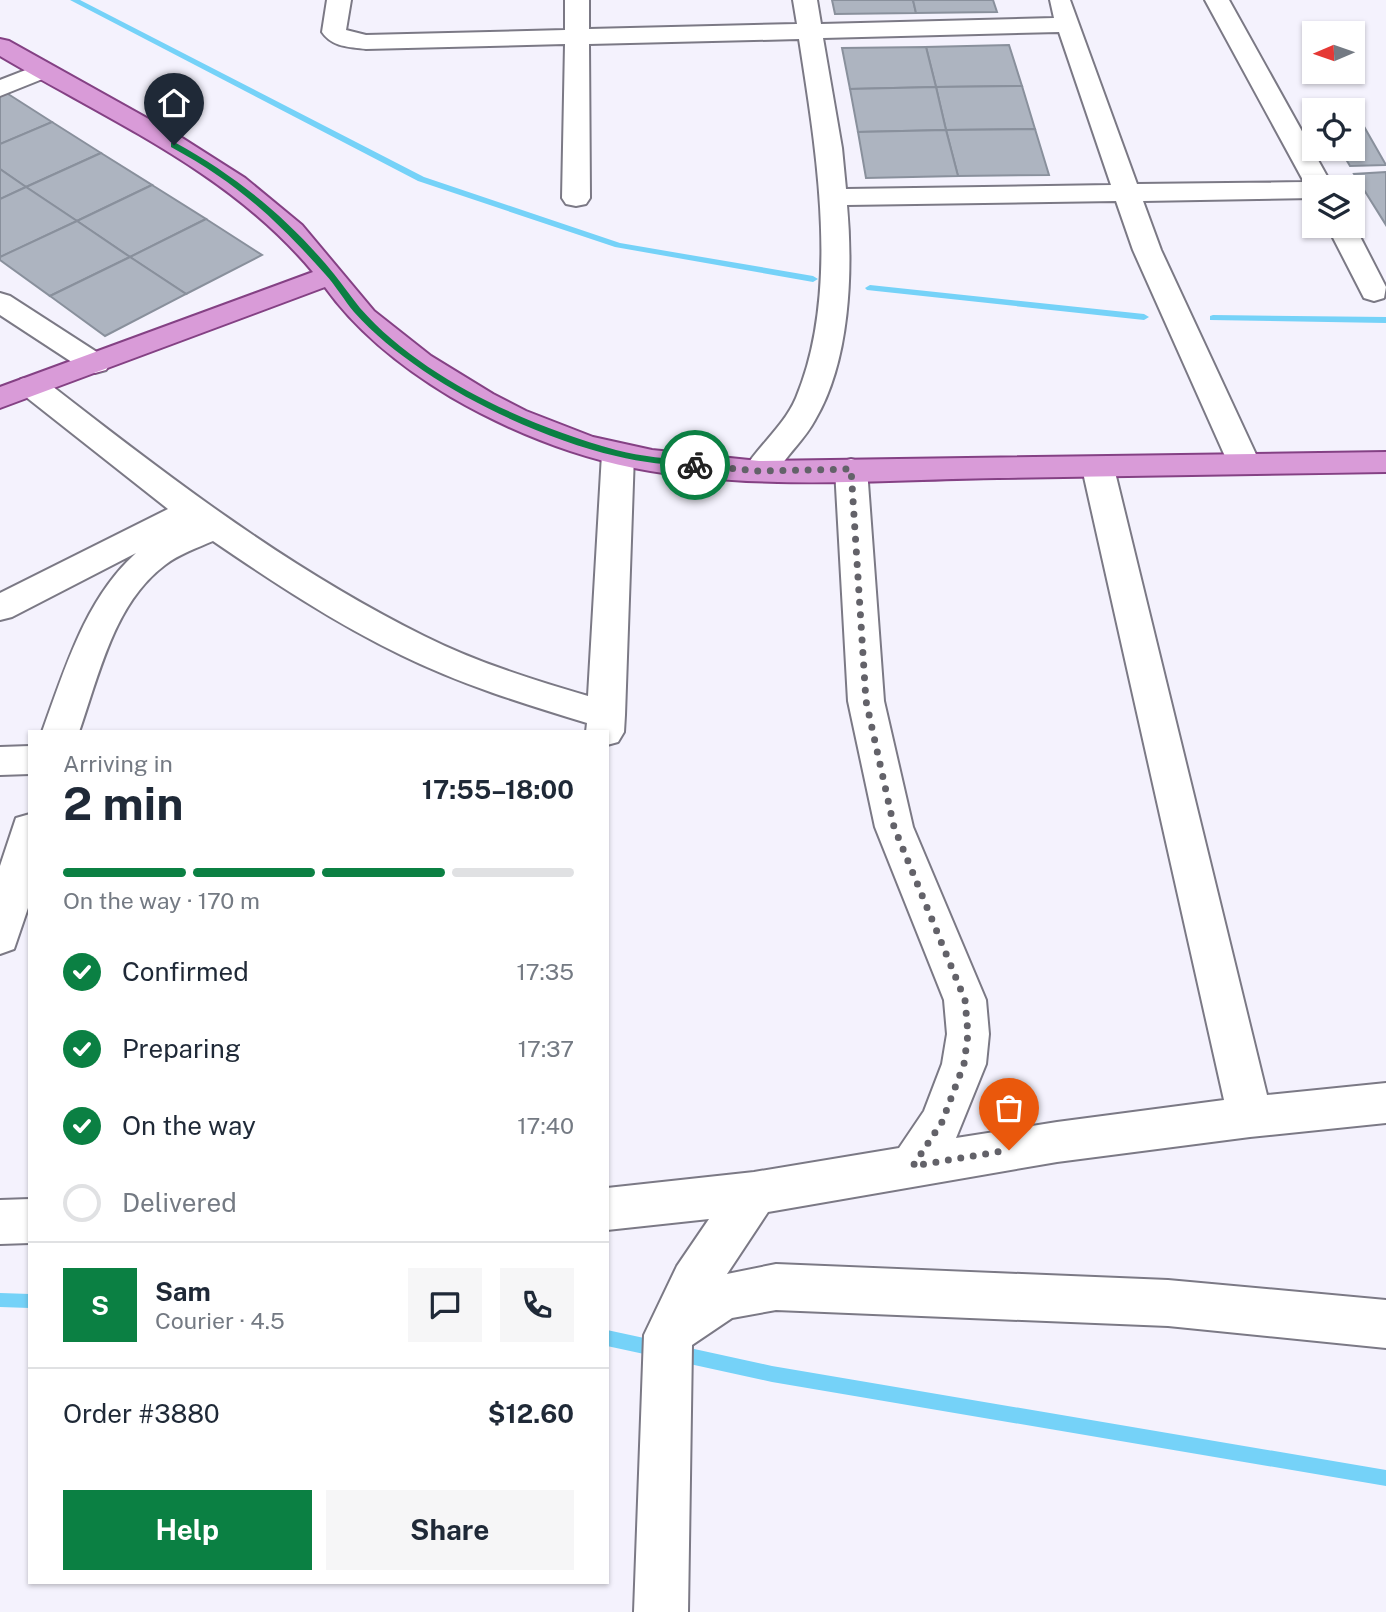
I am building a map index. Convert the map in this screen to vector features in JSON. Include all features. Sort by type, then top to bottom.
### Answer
[{"type":"main road","points":[[0,46],[218,169],[269,209],[331,275],[357,310],[391,342],[436,376],[481,401],[552,431],[618,454],[671,463],[759,471],[1386,462]]},
{"type":"main road","points":[[0,398],[331,275]]},
{"type":"street","points":[[339,0],[334,32],[352,41],[809,33],[1069,25]]},
{"type":"street","points":[[576,0],[576,198]]},
{"type":"street","points":[[759,471],[800,420],[812,396],[831,325],[836,237],[829,148],[804,0]]},
{"type":"street","points":[[1060,0],[1147,250],[1244,463]]},
{"type":"street","points":[[1217,0],[1313,175]]},
{"type":"street","points":[[0,89],[41,71]]},
{"type":"street","points":[[833,197],[1302,190]]},
{"type":"street","points":[[1356,239],[1374,292]]},
{"type":"street","points":[[0,302],[95,363]]},
{"type":"street","points":[[32,386],[203,519],[292,578],[413,646],[606,723],[618,454]]},
{"type":"street","points":[[1098,468],[1250,1116]]},
{"type":"street","points":[[851,469],[866,701],[894,827],[965,1000],[968,1034],[964,1064],[942,1122],[913,1166]]},
{"type":"street","points":[[0,608],[203,519]]},
{"type":"street","points":[[61,730],[102,621],[124,588],[151,558],[203,519]]},
{"type":"street","points":[[0,761],[28,760]]},
{"type":"street","points":[[0,937],[28,836]]},
{"type":"street","points":[[609,1209],[754,1193],[1057,1142],[1250,1116],[1386,1103]]},
{"type":"street","points":[[661,1612],[668,1335],[694,1282],[754,1193]]},
{"type":"street","points":[[0,1222],[28,1222]]},
{"type":"street","points":[[668,1335],[691,1313],[720,1298],[748,1290],[776,1287],[1168,1303],[1386,1324]]},
{"type":"building","points":[[832,0],[913,0],[916,13],[835,14]]},
{"type":"building","points":[[913,0],[993,0],[997,12],[916,13]]},
{"type":"building","points":[[1009,45],[1022,86],[936,87],[926,47]]},
{"type":"building","points":[[926,47],[936,87],[850,89],[842,48]]},
{"type":"building","points":[[1022,86],[1035,129],[946,130],[936,87]]},
{"type":"building","points":[[936,87],[946,130],[858,132],[850,89]]},
{"type":"building","points":[[5,92],[52,122],[0,144],[0,94]]},
{"type":"building","points":[[52,122],[101,153],[26,187],[0,169],[0,144]]},
{"type":"building","points":[[1365,128],[1386,165],[1350,166],[1347,161],[1365,161]]},
{"type":"building","points":[[1035,129],[1049,175],[958,176],[946,130]]},
{"type":"building","points":[[946,130],[958,176],[866,178],[858,132]]},
{"type":"building","points":[[101,153],[152,185],[77,221],[26,187]]},
{"type":"building","points":[[0,169],[26,187],[0,199]]},
{"type":"building","points":[[1386,172],[1386,225],[1365,192],[1365,175],[1354,174]]},
{"type":"building","points":[[152,185],[206,219],[130,257],[77,221]]},
{"type":"building","points":[[26,187],[77,221],[0,257],[0,199]]},
{"type":"building","points":[[206,219],[262,255],[186,294],[130,257]]},
{"type":"building","points":[[77,221],[130,257],[50,296],[0,260],[0,257]]},
{"type":"building","points":[[130,257],[186,294],[105,336],[50,296]]},
{"type":"waterway","points":[[74,0],[421,179],[618,245],[813,279]]},
{"type":"waterway","points":[[870,288],[1144,317]]},
{"type":"waterway","points":[[1213,318],[1386,320]]},
{"type":"waterway","points":[[0,1300],[28,1301]]},
{"type":"waterway","points":[[609,1338],[658,1349]]},
{"type":"waterway","points":[[676,1353],[772,1374],[1386,1478]]},
{"type":"way so far","points":[[695,465],[759,471],[851,469],[866,701],[894,827],[965,1000],[968,1034],[964,1064],[942,1122],[913,1166],[1009,1150]]},
{"type":"route","points":[[174,145],[218,169],[269,209],[331,275],[357,310],[391,342],[436,376],[481,401],[552,431],[618,454],[695,465]]}]
